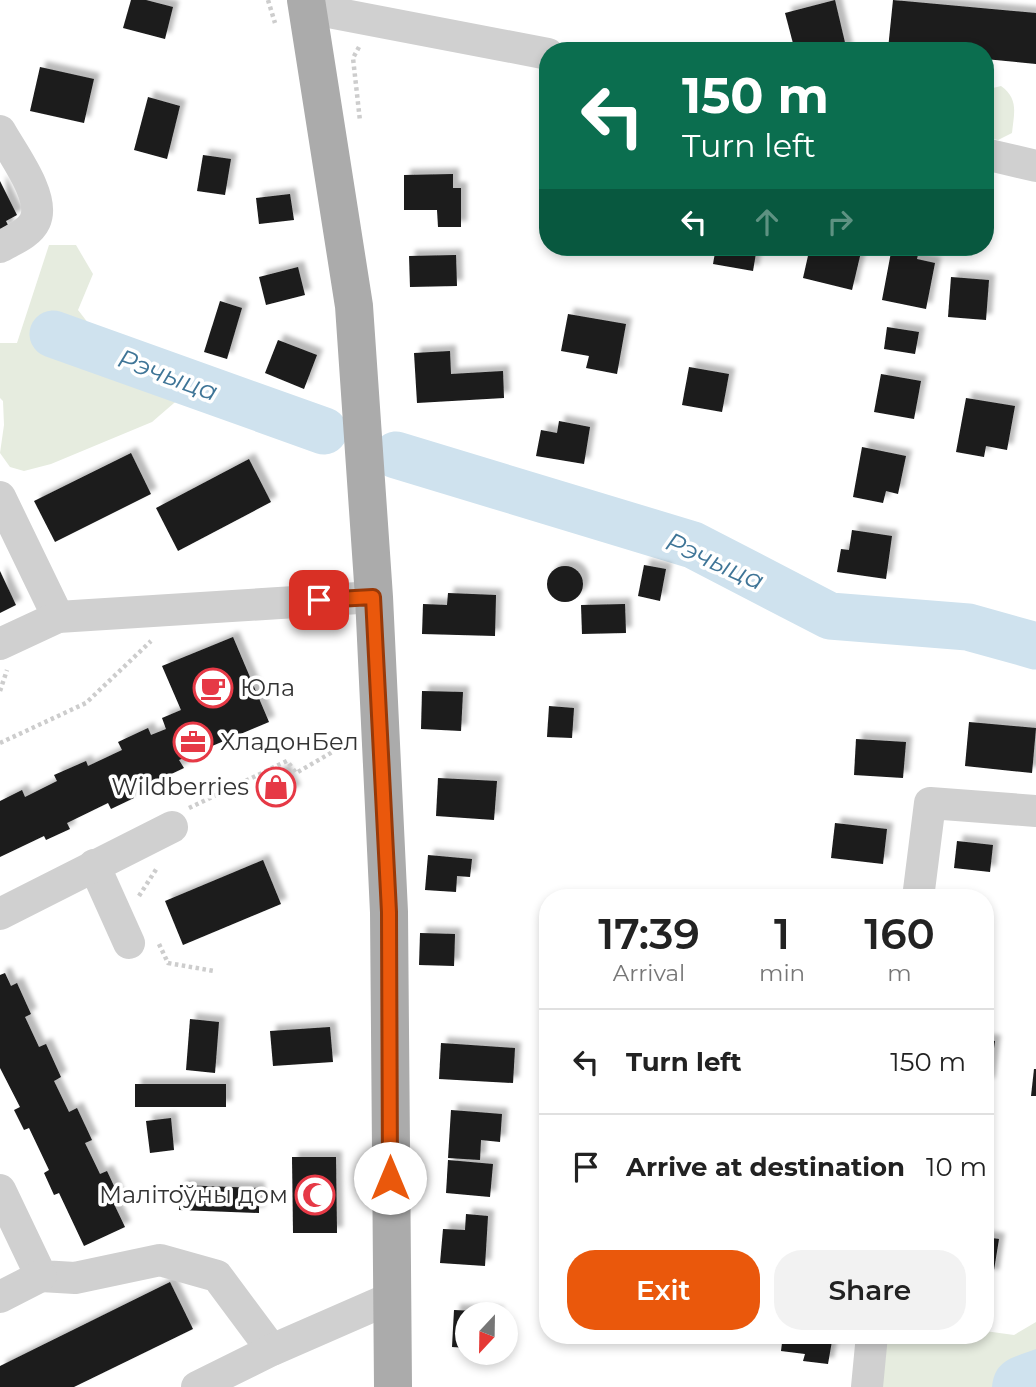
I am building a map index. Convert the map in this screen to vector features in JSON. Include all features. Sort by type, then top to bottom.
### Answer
[{"type":"main road","points":[[307,4],[354,306],[373,597],[389,912],[393,1387]]},
{"type":"street","points":[[307,4],[539,52]]},
{"type":"street","points":[[0,131],[37,197],[35,220],[25,233],[0,247]]},
{"type":"street","points":[[994,156],[1036,166]]},
{"type":"street","points":[[0,498],[58,617]]},
{"type":"street","points":[[0,645],[58,617],[373,597]]},
{"type":"street","points":[[919,889],[930,803],[1036,811]]},
{"type":"street","points":[[0,914],[172,827]]},
{"type":"street","points":[[94,865],[143,943]]},
{"type":"street","points":[[0,1190],[41,1276]]},
{"type":"street","points":[[0,1297],[41,1276],[75,1278],[160,1260],[217,1276],[272,1350]]},
{"type":"street","points":[[197,1387],[272,1350],[391,1298]]},
{"type":"street","points":[[867,1387],[871,1344]]},
{"type":"path","points":[[268,0],[278,32]]},
{"type":"path","points":[[0,743],[86,703],[184,609]]},
{"type":"path","points":[[137,900],[173,844],[172,816],[287,761],[296,772],[352,741],[353,755]]},
{"type":"path","points":[[143,943],[168,963],[214,971]]},
{"type":"shaded area","points":[[1001,86],[1011,96],[1014,113],[1012,133],[998,140],[994,139],[994,88]]},
{"type":"shaded area","points":[[49,245],[76,245],[93,274],[78,310],[92,328],[156,351],[177,364],[181,397],[152,422],[51,464],[24,471],[10,467],[0,453],[4,425],[3,401],[0,398],[0,343],[17,343]]},
{"type":"shaded area","points":[[1036,1322],[1036,1387],[875,1387],[880,1344],[994,1344],[994,1332],[1014,1335]]},
{"type":"water","points":[[1036,1349],[1036,1387],[992,1387],[1001,1365]]},
{"type":"building","points":[[131,0],[146,0],[173,7],[165,39],[123,28]]},
{"type":"building","points":[[835,0],[845,42],[793,42],[785,13]]},
{"type":"building","points":[[893,0],[1036,13],[1036,64],[994,60],[994,42],[889,42]]},
{"type":"building","points":[[40,67],[94,79],[84,123],[30,111]]},
{"type":"building","points":[[148,97],[180,106],[167,159],[134,150]]},
{"type":"building","points":[[203,155],[231,159],[225,195],[197,191]]},
{"type":"building","points":[[453,174],[453,188],[461,188],[461,227],[438,227],[437,210],[404,210],[404,175]]},
{"type":"building","points":[[0,181],[17,215],[6,221],[9,227],[0,232]]},
{"type":"building","points":[[290,194],[294,220],[259,224],[256,198]]},
{"type":"building","points":[[456,255],[457,286],[410,287],[409,256]]},
{"type":"building","points":[[714,256],[756,256],[753,271],[713,264]]},
{"type":"building","points":[[808,256],[860,256],[852,290],[803,278]]},
{"type":"building","points":[[890,256],[918,256],[917,259],[935,263],[926,309],[882,300]]},
{"type":"building","points":[[298,267],[305,295],[266,305],[259,277]]},
{"type":"building","points":[[951,277],[989,280],[986,320],[948,317]]},
{"type":"building","points":[[220,301],[242,308],[227,359],[204,352]]},
{"type":"building","points":[[568,314],[626,324],[617,374],[586,368],[589,356],[561,351]]},
{"type":"building","points":[[887,327],[919,332],[915,354],[884,349]]},
{"type":"building","points":[[278,340],[317,355],[304,389],[265,373]]},
{"type":"building","points":[[450,351],[451,374],[503,371],[504,398],[417,403],[414,353]]},
{"type":"building","points":[[689,367],[729,374],[722,412],[682,405]]},
{"type":"building","points":[[881,374],[921,381],[914,419],[874,412]]},
{"type":"building","points":[[966,398],[1015,406],[1007,450],[986,446],[984,457],[956,452]]},
{"type":"building","points":[[559,421],[590,427],[584,464],[536,456],[541,430],[557,433]]},
{"type":"building","points":[[862,447],[906,456],[898,494],[886,491],[883,503],[853,497]]},
{"type":"building","points":[[131,453],[151,494],[55,542],[34,501]]},
{"type":"building","points":[[249,459],[271,502],[178,551],[156,508]]},
{"type":"building","points":[[852,530],[892,536],[886,579],[837,572],[841,549],[849,550]]},
{"type":"building","points":[[644,565],[666,569],[660,601],[638,596]]},
{"type":"building","points":[[565,566],[577,572],[583,584],[577,596],[565,602],[553,596],[547,584],[553,572]]},
{"type":"building","points":[[0,571],[16,605],[0,613]]},
{"type":"building","points":[[448,593],[496,595],[495,636],[422,634],[423,604],[447,605]]},
{"type":"building","points":[[625,604],[626,633],[582,634],[581,605]]},
{"type":"building","points":[[233,637],[269,722],[179,760],[184,768],[131,793],[134,798],[111,809],[108,803],[67,823],[70,829],[46,840],[44,836],[0,857],[0,801],[22,790],[25,797],[57,781],[54,775],[86,761],[88,766],[122,750],[118,742],[148,728],[151,735],[166,729],[162,718],[181,710],[162,666]]},
{"type":"building","points":[[422,691],[463,692],[461,731],[421,729]]},
{"type":"building","points":[[549,706],[574,708],[572,738],[547,737]]},
{"type":"building","points":[[969,722],[1036,728],[1032,773],[965,766]]},
{"type":"building","points":[[856,739],[906,742],[903,778],[854,775]]},
{"type":"building","name":"Wildberries","points":[[284,770],[295,791],[268,804],[258,783]]},
{"type":"building","points":[[438,778],[497,781],[494,820],[436,816]]},
{"type":"building","points":[[835,823],[887,829],[883,864],[831,858]]},
{"type":"building","points":[[957,841],[993,845],[990,872],[954,868]]},
{"type":"building","points":[[428,855],[472,859],[470,877],[457,876],[456,892],[425,890]]},
{"type":"building","points":[[263,860],[281,904],[183,945],[165,901]]},
{"type":"building","points":[[420,933],[455,934],[454,966],[419,965]]},
{"type":"building","points":[[5,973],[11,986],[17,983],[31,1014],[25,1017],[39,1047],[46,1044],[61,1077],[54,1081],[69,1112],[77,1108],[92,1140],[85,1143],[100,1174],[107,1171],[121,1201],[114,1204],[125,1227],[84,1246],[59,1193],[54,1195],[44,1173],[49,1170],[29,1128],[24,1130],[14,1110],[20,1107],[0,1068],[0,975]]},
{"type":"building","points":[[190,1019],[219,1022],[215,1073],[186,1070]]},
{"type":"building","points":[[330,1027],[333,1062],[273,1066],[270,1031]]},
{"type":"building","points":[[441,1043],[515,1048],[513,1083],[439,1079]]},
{"type":"building","points":[[1034,1069],[1036,1096],[1031,1096]]},
{"type":"building","points":[[135,1084],[226,1084],[226,1107],[135,1107]]},
{"type":"building","points":[[451,1110],[502,1114],[500,1142],[481,1140],[480,1160],[448,1158]]},
{"type":"building","points":[[171,1118],[174,1150],[150,1153],[146,1121]]},
{"type":"building","name":"Малітоўны дом","points":[[292,1157],[336,1157],[337,1233],[293,1233]]},
{"type":"building","points":[[448,1160],[493,1164],[490,1197],[446,1193]]},
{"type":"building","points":[[180,1185],[259,1188],[259,1213],[179,1210]]},
{"type":"building","points":[[466,1214],[488,1216],[485,1266],[440,1263],[443,1229],[465,1230]]},
{"type":"building","points":[[994,1238],[999,1239],[994,1270]]},
{"type":"building","points":[[170,1282],[193,1329],[74,1387],[0,1387],[0,1366]]},
{"type":"building","points":[[454,1310],[455,1310],[455,1347],[452,1347]]},
{"type":"building","points":[[782,1344],[831,1344],[828,1364],[803,1361],[805,1354],[781,1351]]},
{"type":"waterway","name":"Рэчыца","points":[[53,334],[324,431]]},
{"type":"waterway","name":"Рэчыца","points":[[396,455],[693,545],[830,616],[968,627],[1036,646]]},
{"type":"place","name":"Юла","points":[[213,688]]},
{"type":"place","name":"ХладонБел","points":[[193,742]]},
{"type":"place","name":"Wildberries","points":[[276,787]]},
{"type":"place","name":"Малітоўны дом","points":[[315,1195]]},
{"type":"route","points":[[319,600],[373,597],[389,912],[390,1178]]}]
